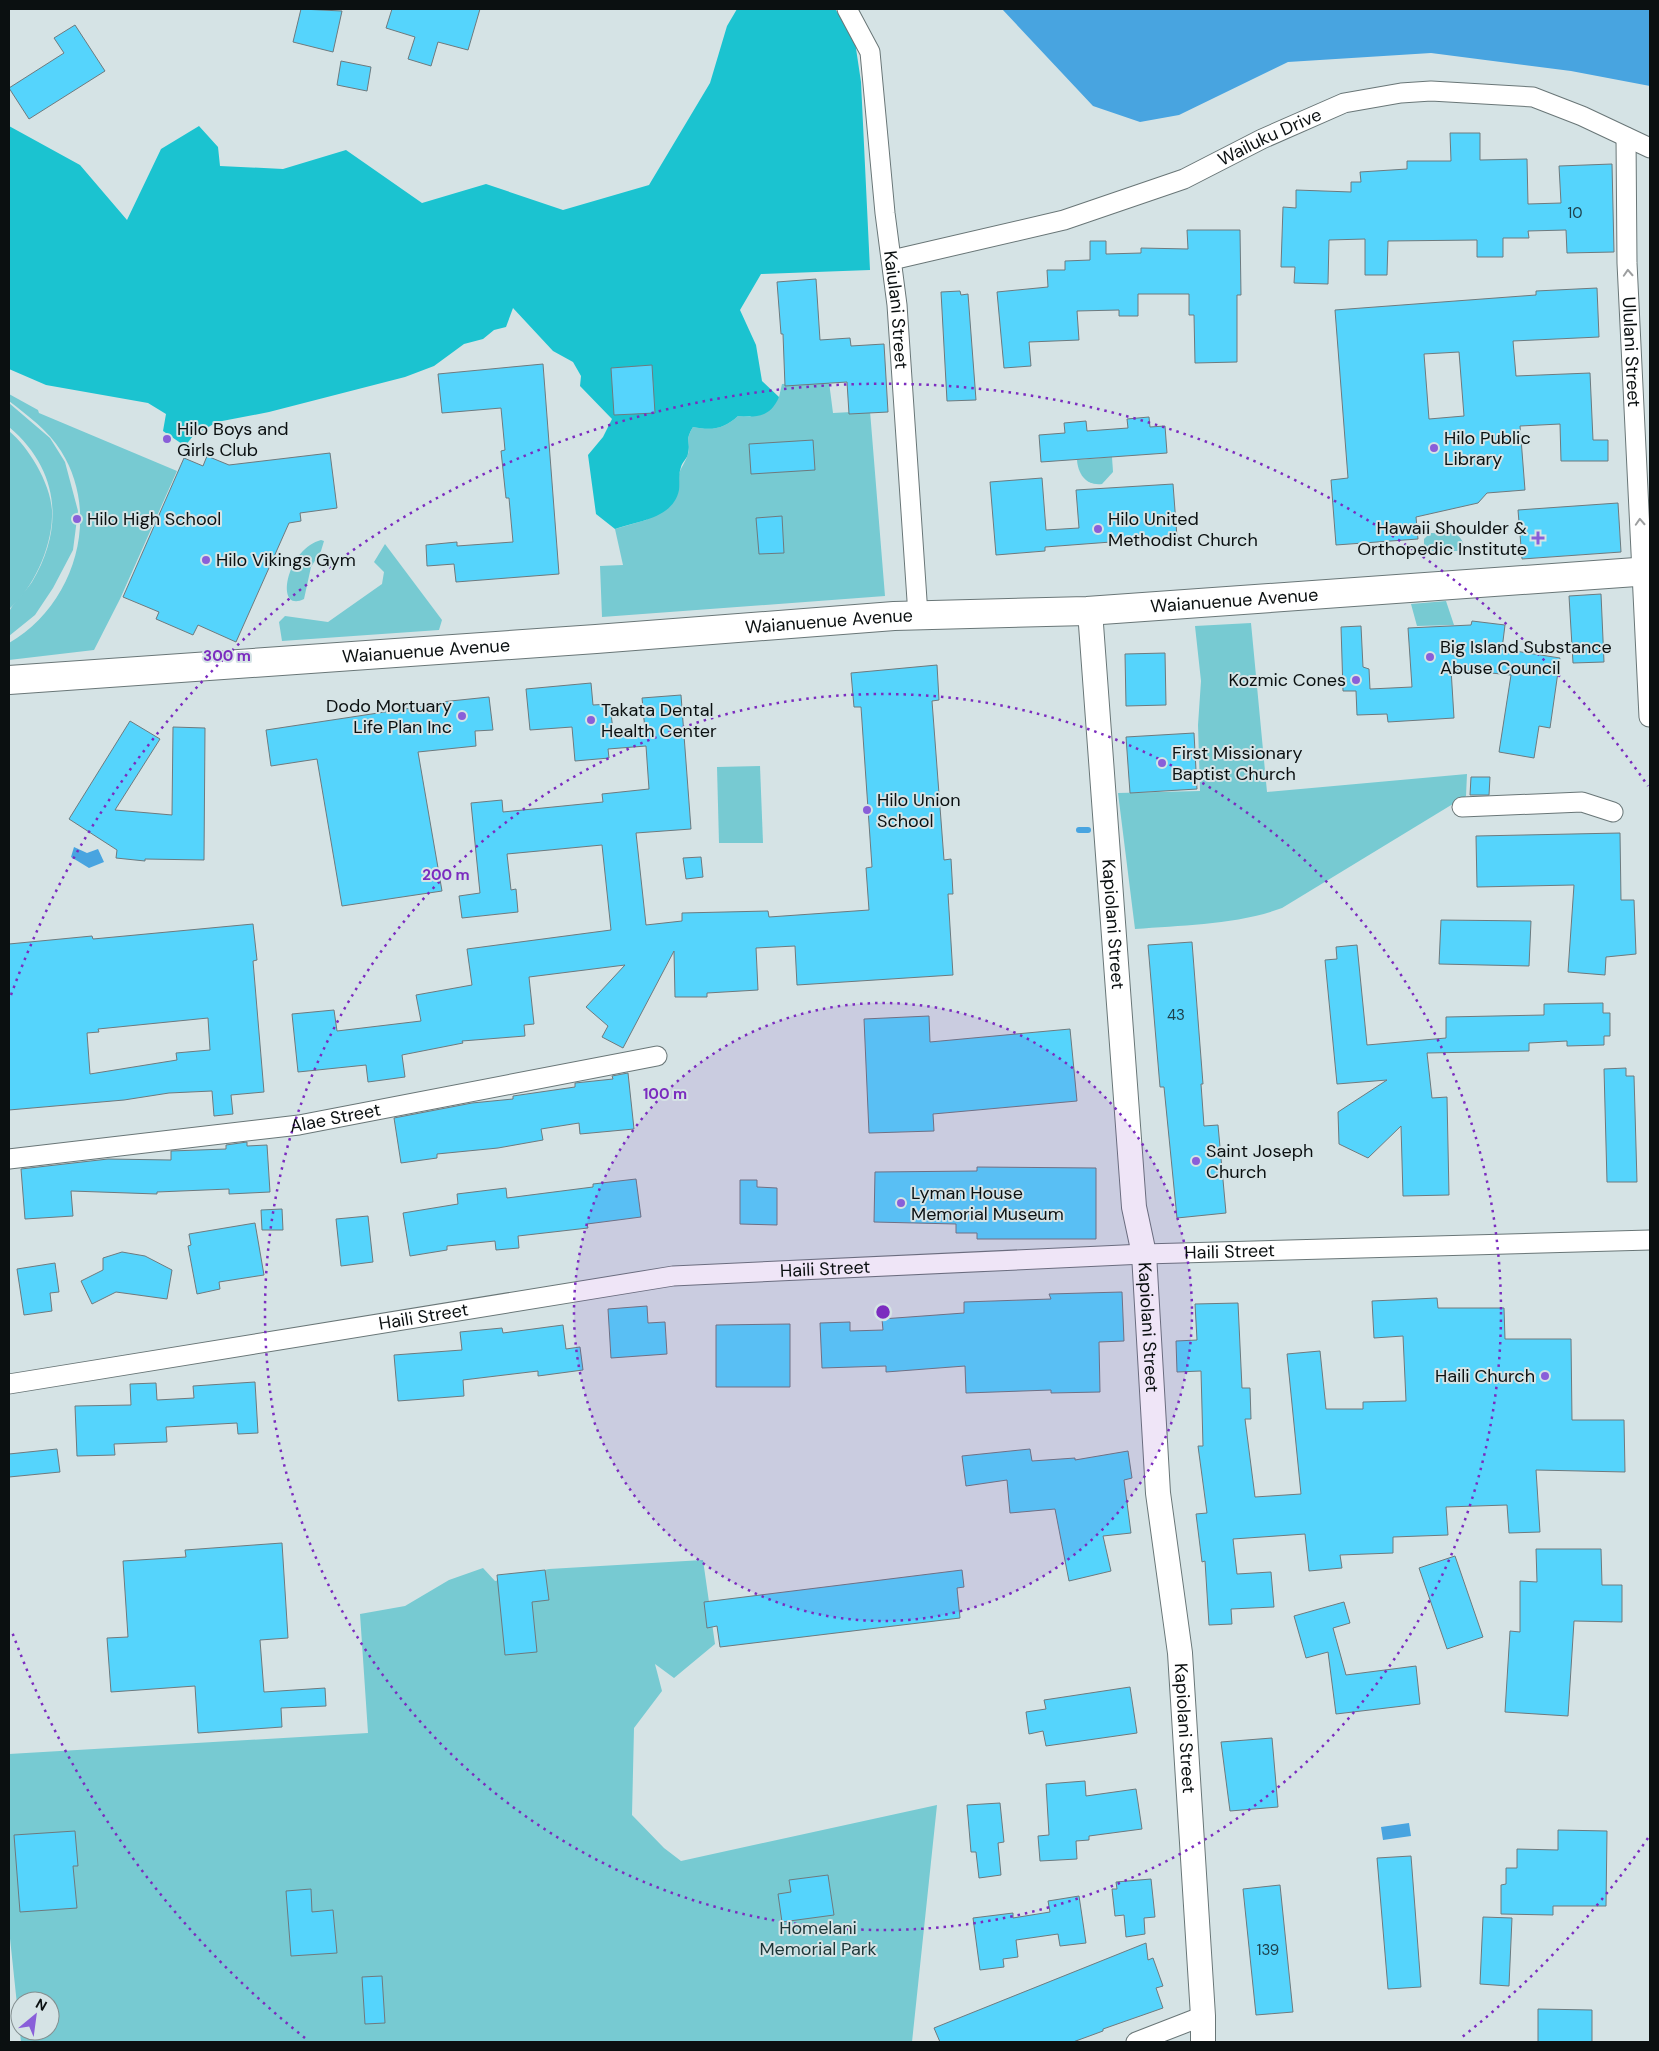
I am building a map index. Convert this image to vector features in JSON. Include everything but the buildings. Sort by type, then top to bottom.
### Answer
[{"type":"main road","name":"Waianuenue Avenue","points":[[9,680],[918,615],[1090,611],[1646,571]]},
{"type":"street","name":"Kaiulani Street","points":[[847,9],[870,52],[885,213],[897,305],[918,615]]},
{"type":"street","name":"Wailuku Drive","points":[[892,260],[1064,220],[1143,194],[1184,179],[1262,139],[1344,103],[1382,97],[1431,91],[1533,97],[1582,116],[1650,148]]},
{"type":"street","name":"Ululani Street","points":[[1626,137],[1627,263],[1646,571],[1649,717]]},
{"type":"street","name":"Kapiolani Street","points":[[1090,611],[1134,1207],[1144,1254],[1158,1493],[1180,1653],[1203,2016],[1202,2042]]},
{"type":"street","points":[[1462,806],[1582,802],[1613,812]]},
{"type":"street","name":"Alae Street","points":[[9,1159],[298,1125],[657,1056]]},
{"type":"street","name":"Haili Street","points":[[9,1384],[673,1276],[1144,1254],[1650,1240]]},
{"type":"street","points":[[1136,2042],[1203,2016]]},
{"type":"green space","points":[[829,382],[833,413],[870,411],[885,596],[602,617],[600,566],[623,565],[615,529],[646,520],[679,489],[679,474],[688,454],[688,439],[693,427],[712,429],[728,424],[738,416],[750,417],[779,397],[782,384]]},
{"type":"green space","points":[[9,394],[38,410],[39,413],[177,471],[120,599],[94,650],[9,660],[9,643],[32,627],[50,607],[65,583],[75,558],[80,531],[79,503],[73,476],[61,451],[44,430],[9,401]]},
{"type":"green space","points":[[9,403],[50,438],[65,462],[78,511],[73,550],[53,588],[35,615],[9,636],[8,619],[10,610],[32,582],[43,561],[52,520],[52,500],[47,480],[38,461],[26,443],[9,427]]},
{"type":"green space","points":[[9,431],[25,448],[45,482],[52,506],[52,517],[48,542],[33,580],[18,601],[9,609]]},
{"type":"green space","points":[[1112,457],[1113,472],[1102,484],[1087,481],[1079,470],[1077,460]]},
{"type":"green space","points":[[1430,533],[1448,533],[1458,536],[1463,544],[1464,551],[1424,551],[1424,539]]},
{"type":"green space","points":[[321,540],[324,541],[321,551],[311,567],[304,599],[295,601],[289,597],[287,589],[292,567],[299,555],[309,546]]},
{"type":"green space","points":[[385,544],[442,620],[439,630],[282,641],[279,622],[285,616],[328,622],[382,584],[384,572],[374,562]]},
{"type":"green space","points":[[1446,601],[1454,625],[1417,626],[1411,604]]},
{"type":"green space","points":[[1251,623],[1267,792],[1467,774],[1466,796],[1282,908],[1264,914],[1228,921],[1135,929],[1118,793],[1200,791],[1198,725],[1201,681],[1195,626]]},
{"type":"green space","points":[[760,766],[763,843],[719,843],[717,767]]},
{"type":"green space","name":"Homelani Memorial Park","points":[[703,1560],[715,1644],[674,1678],[655,1664],[662,1691],[634,1728],[632,1815],[664,1848],[681,1861],[937,1805],[912,2042],[21,2042],[60,2041],[60,1991],[16,1991],[9,1929],[9,1754],[368,1733],[360,1614],[405,1606],[449,1580],[483,1568],[495,1581],[549,1569]]},
{"type":"shaded area","points":[[737,9],[835,9],[854,35],[861,82],[870,270],[761,274],[740,310],[756,345],[762,381],[779,397],[768,412],[758,416],[738,416],[728,424],[712,429],[693,427],[688,439],[688,455],[680,470],[679,490],[670,507],[662,513],[615,529],[596,514],[588,455],[603,437],[612,419],[580,386],[581,376],[573,362],[553,351],[513,308],[506,327],[494,330],[483,339],[464,344],[434,366],[405,377],[269,412],[217,422],[193,436],[185,446],[163,431],[166,414],[148,403],[46,385],[9,369],[9,126],[80,165],[127,220],[161,149],[199,126],[218,147],[220,166],[283,169],[346,150],[422,203],[486,184],[563,210],[649,185],[710,83],[727,26]]},
{"type":"shaded area","points":[[1002,9],[1650,9],[1650,86],[1571,71],[1431,53],[1288,62],[1179,115],[1140,122],[1093,106]]},
{"type":"shaded area","points":[[74,847],[87,853],[98,849],[104,862],[89,868],[71,857]]},
{"type":"shaded area","points":[[1409,1823],[1411,1836],[1383,1840],[1381,1827]]},
{"type":"waterway","points":[[1079,830],[1088,830]]},
{"type":"place","name":"Hilo Boys and Girls Club","points":[[167,439]]},
{"type":"place","name":"Hilo Public Library","points":[[1434,448]]},
{"type":"place","name":"Hilo High School","points":[[77,519]]},
{"type":"place","name":"Hilo United Methodist Church","points":[[1098,529]]},
{"type":"place","name":"Hawaii Shoulder & Orthopedic Institute","points":[[1538,538]]},
{"type":"place","name":"Hilo Vikings Gym","points":[[206,560]]},
{"type":"place","name":"Big Island Substance Abuse Council","points":[[1430,657]]},
{"type":"place","name":"Kozmic Cones","points":[[1356,680]]},
{"type":"place","name":"Dodo Mortuary Life Plan Inc","points":[[462,716]]},
{"type":"place","name":"Takata Dental Health Center","points":[[591,720]]},
{"type":"place","name":"First Missionary Baptist Church","points":[[1162,763]]},
{"type":"place","name":"Hilo Union School","points":[[867,810]]},
{"type":"place","name":"Saint Joseph Church","points":[[1196,1161]]},
{"type":"place","name":"Lyman House Memorial Museum","points":[[901,1203]]},
{"type":"place","name":"Haili Church","points":[[1545,1376]]}]
